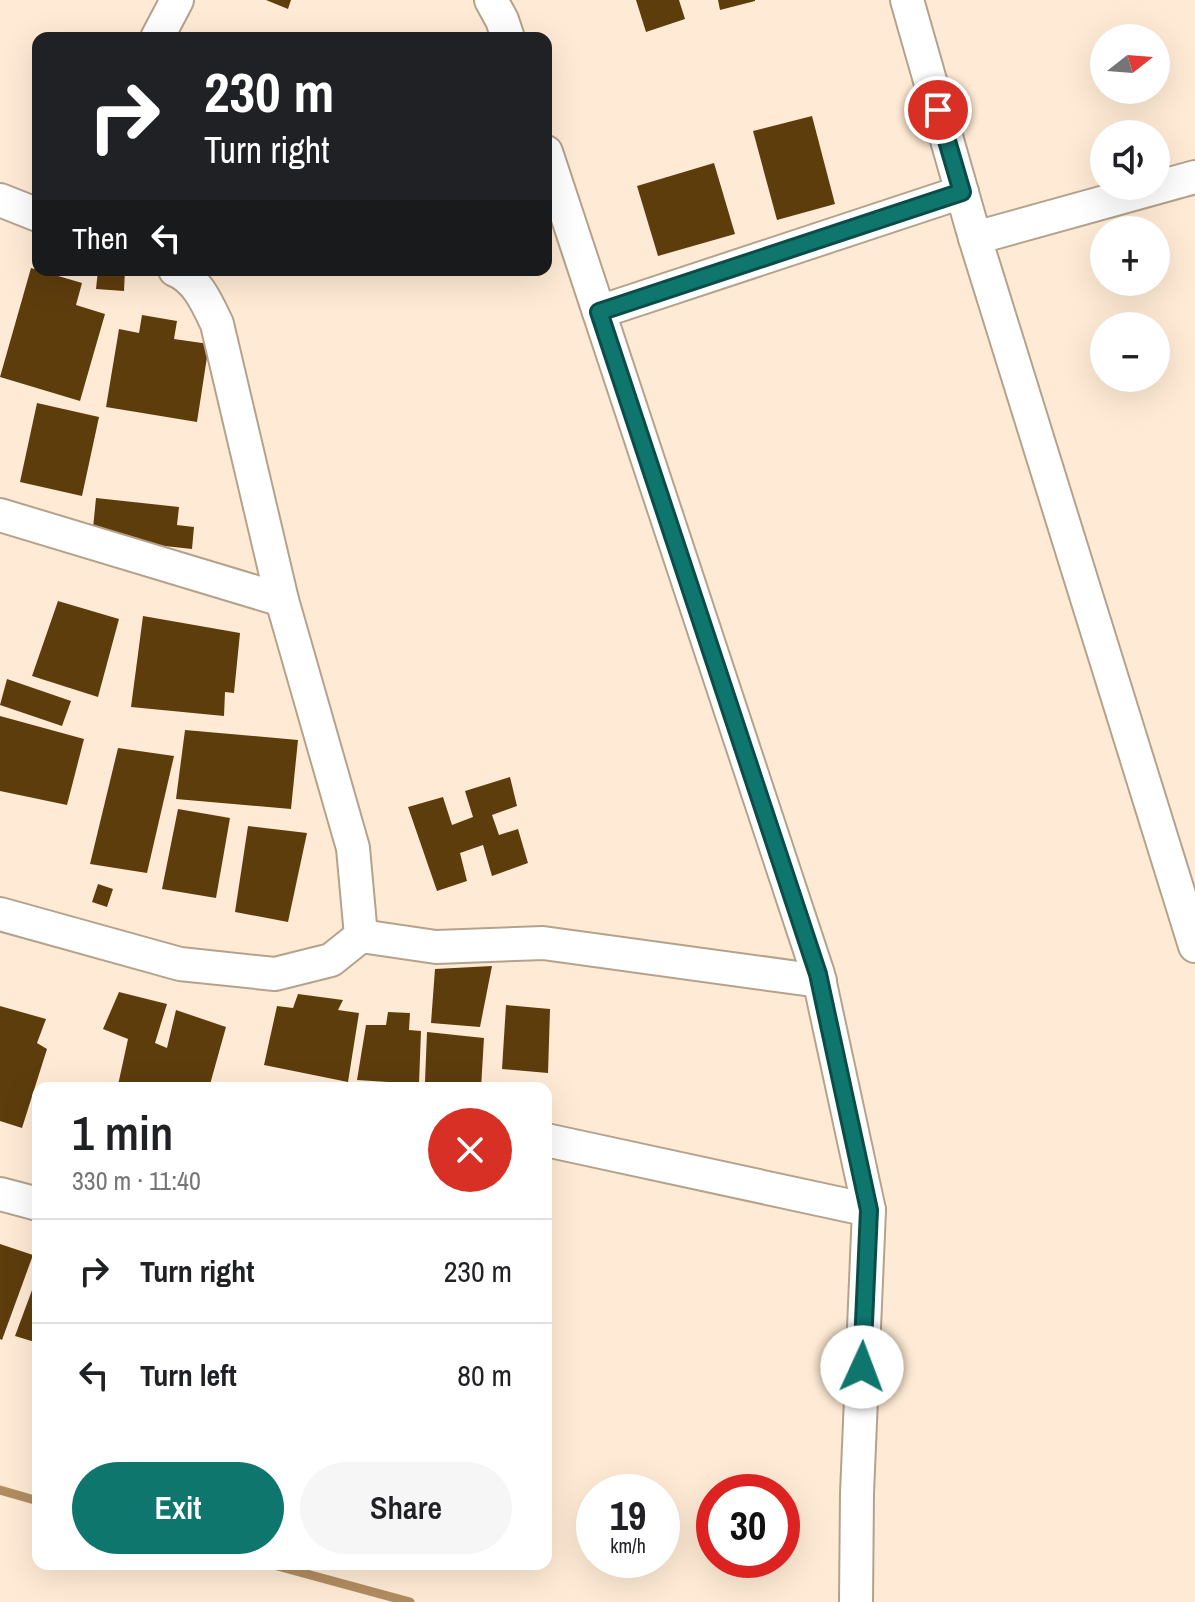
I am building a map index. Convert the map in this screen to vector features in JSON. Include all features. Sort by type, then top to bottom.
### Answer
[{"type":"street","points":[[160,32],[177,0]]},
{"type":"street","points":[[491,0],[506,32]]},
{"type":"street","points":[[907,0],[975,238],[1195,946]]},
{"type":"street","points":[[552,170],[820,981],[869,1210],[857,1493],[856,1602]]},
{"type":"street","points":[[975,238],[1195,177]]},
{"type":"street","points":[[599,312],[962,192]]},
{"type":"street","points":[[0,200],[32,213]]},
{"type":"street","points":[[186,276],[203,295],[217,324],[282,600],[353,848],[361,936]]},
{"type":"street","points":[[0,515],[282,600]]},
{"type":"street","points":[[0,914],[180,964],[275,974],[331,960],[361,936],[436,947],[543,943],[820,981]]},
{"type":"street","points":[[552,1141],[869,1210]]},
{"type":"street","points":[[0,1194],[32,1202]]},
{"type":"building","points":[[266,0],[291,0],[288,9]]},
{"type":"building","points":[[636,0],[679,0],[685,19],[646,32]]},
{"type":"building","points":[[718,0],[755,0],[755,1],[720,10]]},
{"type":"building","points":[[812,116],[835,204],[777,220],[753,131]]},
{"type":"building","points":[[714,163],[735,234],[658,256],[637,186]]},
{"type":"building","points":[[31,268],[32,276],[58,276],[82,283],[76,305],[105,314],[80,401],[0,377]]},
{"type":"building","points":[[97,276],[125,276],[124,291],[96,289]]},
{"type":"building","points":[[142,315],[177,321],[174,339],[209,344],[197,422],[106,407],[119,329],[139,333]]},
{"type":"building","points":[[37,403],[99,417],[82,496],[20,482]]},
{"type":"building","points":[[96,498],[179,507],[177,525],[194,527],[192,549],[92,538]]},
{"type":"building","points":[[58,601],[119,619],[98,697],[32,676]]},
{"type":"building","points":[[143,616],[240,633],[234,693],[225,692],[224,716],[131,707]]},
{"type":"building","points":[[7,679],[71,701],[62,726],[0,705]]},
{"type":"building","points":[[0,716],[84,739],[67,805],[0,791]]},
{"type":"building","points":[[185,730],[298,740],[291,809],[176,799]]},
{"type":"building","points":[[118,748],[174,756],[147,873],[90,864]]},
{"type":"building","points":[[510,777],[517,806],[492,815],[499,835],[518,829],[528,863],[492,876],[483,845],[460,853],[467,881],[437,891],[408,807],[443,797],[452,825],[473,817],[465,791]]},
{"type":"building","points":[[178,809],[230,818],[216,898],[162,889]]},
{"type":"building","points":[[248,826],[307,833],[288,922],[235,912]]},
{"type":"building","points":[[98,884],[113,889],[107,907],[92,902]]},
{"type":"building","points":[[492,966],[480,1027],[431,1023],[435,969]]},
{"type":"building","points":[[119,992],[167,1004],[155,1043],[167,1048],[176,1010],[226,1027],[211,1082],[119,1082],[128,1039],[103,1029]]},
{"type":"building","points":[[298,994],[343,1000],[338,1010],[359,1013],[348,1082],[264,1065],[277,1006],[293,1008]]},
{"type":"building","points":[[506,1005],[550,1009],[548,1073],[502,1069]]},
{"type":"building","points":[[0,1006],[46,1019],[37,1043],[47,1049],[37,1082],[32,1082],[32,1096],[22,1128],[0,1121]]},
{"type":"building","points":[[388,1012],[410,1013],[409,1030],[421,1031],[419,1082],[357,1080],[366,1025],[386,1025]]},
{"type":"building","points":[[427,1032],[484,1038],[481,1082],[425,1082]]},
{"type":"building","points":[[0,1244],[32,1255],[32,1258],[0,1339]]},
{"type":"building","points":[[32,1290],[32,1341],[15,1336]]},
{"type":"waterway","points":[[0,1490],[32,1499]]},
{"type":"waterway","points":[[292,1570],[410,1602]]},
{"type":"route","points":[[862,1367],[869,1210],[818,974],[599,312],[962,192],[938,110]]}]
